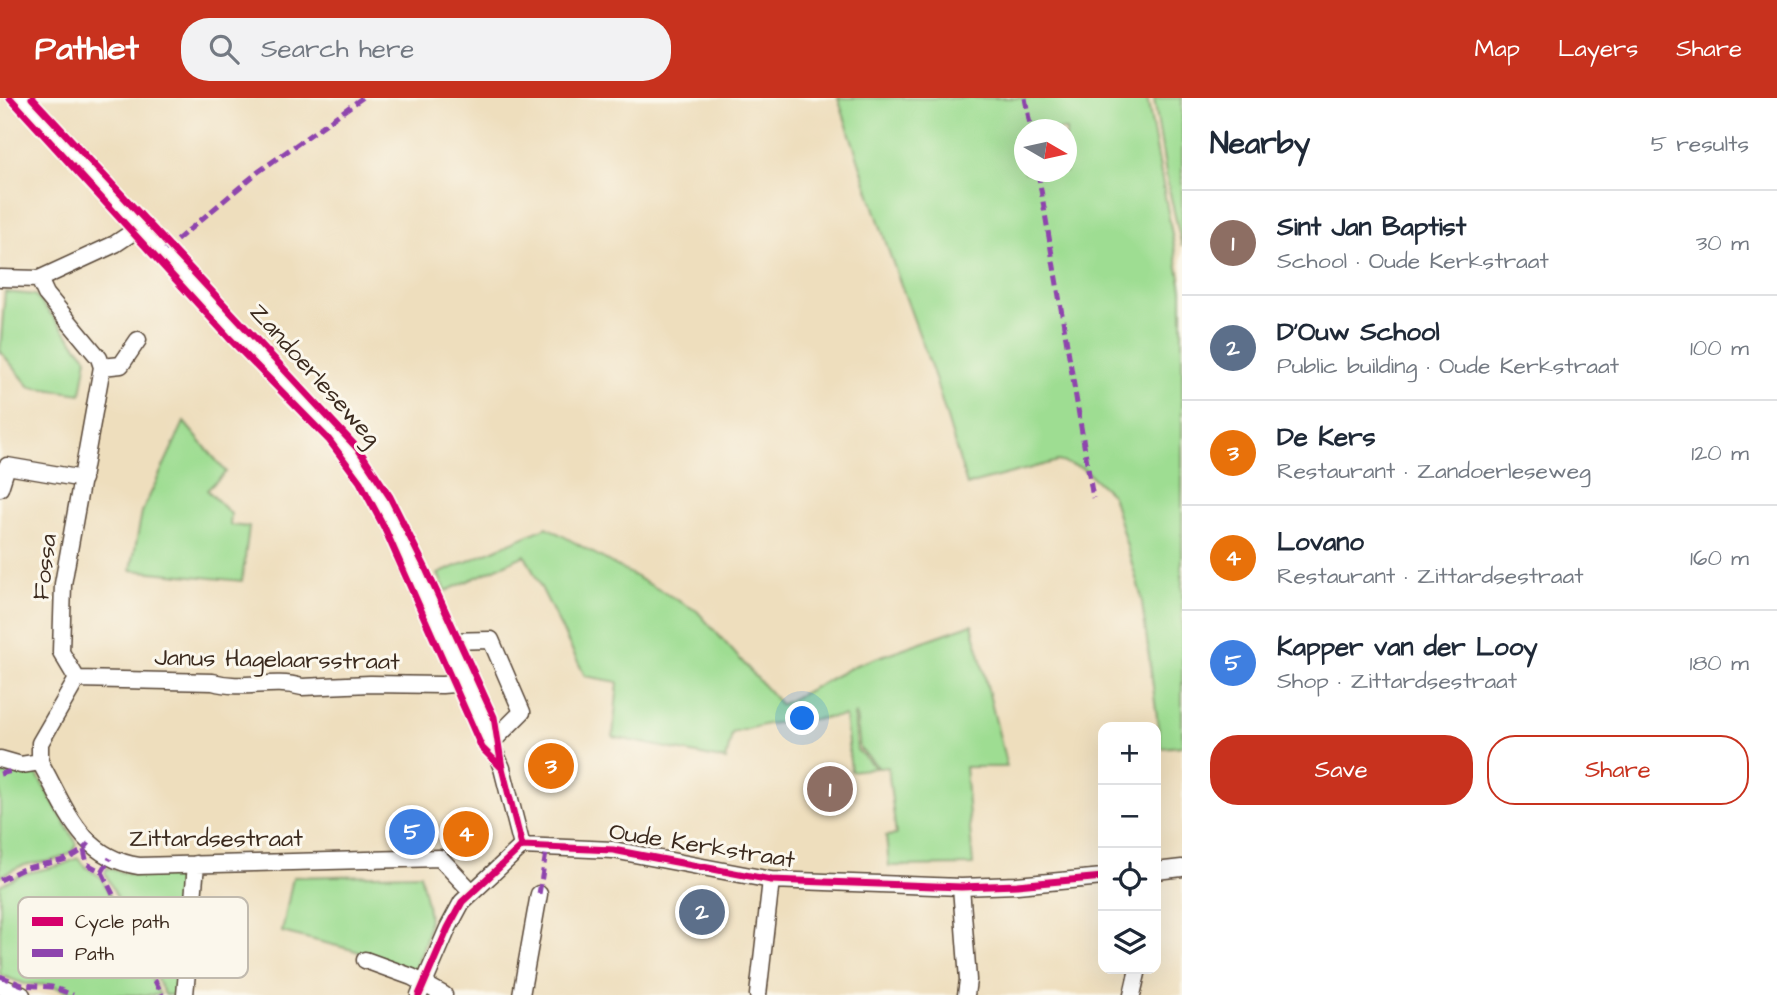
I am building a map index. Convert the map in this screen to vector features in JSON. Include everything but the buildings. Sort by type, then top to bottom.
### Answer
[{"type":"street","name":"Zandoerleseweg","points":[[22,98],[359,464],[386,514],[502,768],[522,846]]},
{"type":"street","points":[[0,278],[39,279],[115,244],[139,228]]},
{"type":"street","points":[[39,279],[46,294],[99,358],[102,367],[121,365],[138,340]]},
{"type":"street","name":"Fossa","points":[[77,679],[61,652],[63,584],[102,367]]},
{"type":"street","points":[[0,488],[7,466],[83,479]]},
{"type":"street","points":[[445,641],[491,640],[522,712],[491,743]]},
{"type":"street","points":[[0,759],[22,765],[40,762],[40,743],[77,679]]},
{"type":"street","name":"Janus Hagelaarsstraat","points":[[77,679],[213,682],[223,686],[252,687],[260,683],[302,687],[442,685],[464,680]]},
{"type":"street","name":"Zittardsestraat","points":[[40,762],[82,837],[103,854],[124,863],[139,866],[440,858],[471,891]]},
{"type":"street","points":[[422,989],[453,917],[471,891],[522,846]]},
{"type":"street","name":"Oude Kerkstraat","points":[[522,846],[612,850],[771,880],[961,887],[1098,877]]},
{"type":"street","points":[[193,897],[196,864]]},
{"type":"street","points":[[1161,870],[1182,868]]},
{"type":"street","points":[[758,995],[771,880]]},
{"type":"street","points":[[961,887],[968,980],[966,995]]},
{"type":"street","points":[[521,995],[539,894]]},
{"type":"street","points":[[365,960],[422,989],[444,995]]},
{"type":"street","points":[[1132,995],[1137,974]]},
{"type":"street","points":[[0,986],[22,995]]},
{"type":"green space","points":[[838,98],[1147,98],[1182,289],[1182,746],[1161,748],[1161,722],[1158,722],[1141,595],[1112,495],[1082,468],[1058,461],[967,485],[933,372],[890,255]]},
{"type":"green space","points":[[1154,98],[1182,98],[1182,247],[1167,180]]},
{"type":"green space","points":[[5,292],[35,295],[87,358],[81,394],[30,387],[0,351]]},
{"type":"green space","points":[[184,422],[226,472],[207,490],[231,514],[230,525],[249,527],[242,581],[131,570],[142,512]]},
{"type":"green space","points":[[547,527],[697,611],[781,705],[856,665],[972,624],[1007,767],[965,767],[973,865],[889,866],[886,836],[896,835],[888,767],[879,768],[860,749],[856,714],[857,750],[876,768],[851,771],[845,716],[767,724],[732,733],[726,760],[613,737],[618,682],[585,676],[525,555],[446,591],[438,574]]},
{"type":"green space","points":[[12,772],[37,775],[77,844],[68,855],[21,866],[0,877],[0,775]]},
{"type":"green space","points":[[78,858],[101,877],[111,897],[18,897],[18,978],[152,978],[160,995],[77,995],[50,985],[25,984],[0,975],[0,885],[19,875],[62,865]]},
{"type":"green space","points":[[107,868],[132,875],[187,875],[188,897],[117,897],[105,873]]},
{"type":"green space","points":[[420,874],[429,923],[425,943],[414,970],[353,950],[282,932],[293,877]]},
{"type":"green space","points":[[157,978],[180,978],[179,995],[165,995]]},
{"type":"marked path","points":[[165,250],[258,172],[362,98]]},
{"type":"marked path","points":[[1025,98],[1029,119]]},
{"type":"marked path","points":[[1040,182],[1093,498]]},
{"type":"marked path","points":[[0,774],[12,771]]},
{"type":"marked path","points":[[0,880],[30,867],[66,859],[89,843]]},
{"type":"marked path","points":[[539,894],[547,847]]},
{"type":"marked path","points":[[84,850],[87,864],[102,872],[110,858]]},
{"type":"marked path","points":[[102,872],[114,897]]},
{"type":"marked path","points":[[0,976],[22,985],[52,987],[73,995]]},
{"type":"marked path","points":[[154,978],[162,995]]},
{"type":"cycle path","points":[[10,98],[229,338],[329,440],[360,482],[384,527],[482,748],[502,768]]},
{"type":"cycle path","points":[[32,98],[359,450],[390,497],[494,717],[502,768],[522,846]]},
{"type":"cycle path","points":[[419,995],[462,902],[522,846],[613,850],[771,880],[961,887],[1098,877]]},
{"type":"place","name":"De Kers","points":[[551,766]]},
{"type":"place","name":"Sint Jan Baptist","points":[[830,789]]},
{"type":"place","name":"Kapper van der Looy","points":[[412,832]]},
{"type":"place","name":"Lovano","points":[[466,834]]},
{"type":"place","name":"D'Ouw School","points":[[702,912]]}]
